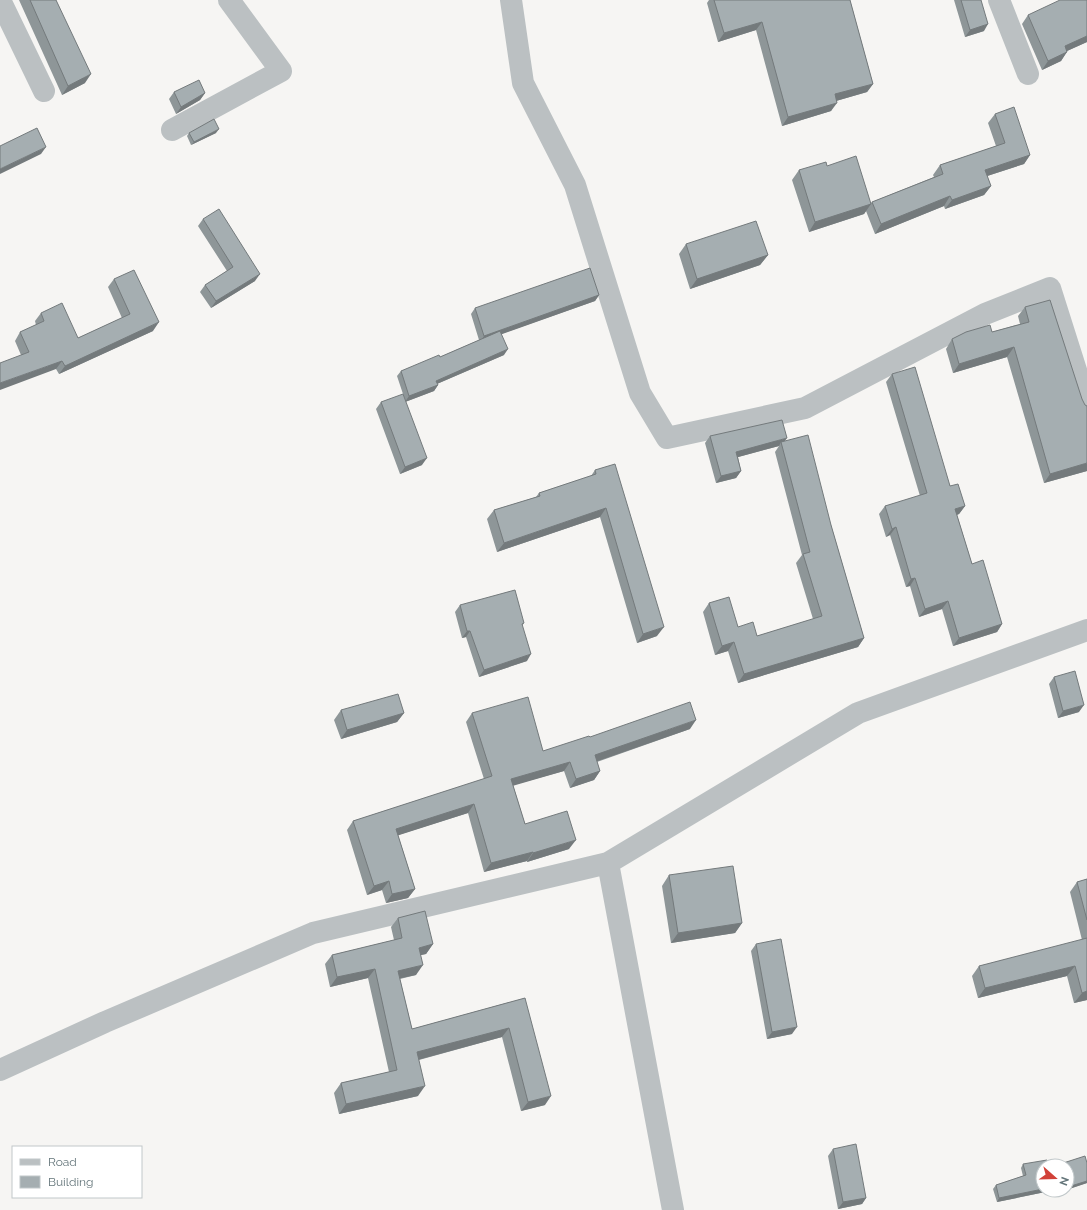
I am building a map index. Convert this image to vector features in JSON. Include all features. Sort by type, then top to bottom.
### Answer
[{"type":"street","points":[[0,0],[44,90]]},
{"type":"street","points":[[172,130],[281,71],[229,0]]},
{"type":"street","points":[[511,0],[523,83],[575,185],[640,393],[668,438],[805,408],[986,314],[1050,288],[1087,405]]},
{"type":"street","points":[[999,0],[1028,74]]},
{"type":"street","points":[[0,1070],[104,1022],[314,932],[608,862],[858,713],[1087,630]]},
{"type":"street","points":[[608,862],[673,1210]]},
{"type":"building","points":[[30,0],[56,0],[91,74],[68,86]]},
{"type":"building","points":[[714,0],[850,0],[873,84],[835,94],[837,103],[788,117],[762,22],[724,33]]},
{"type":"building","points":[[961,0],[981,0],[988,24],[970,30]]},
{"type":"building","points":[[1060,0],[1087,0],[1087,36],[1065,46],[1067,52],[1048,61],[1028,15]]},
{"type":"building","points":[[199,80],[205,93],[181,107],[174,92]]},
{"type":"building","points":[[1014,107],[1030,155],[985,170],[991,186],[952,200],[950,196],[881,224],[872,202],[943,174],[940,165],[1005,143],[995,114]]},
{"type":"building","points":[[214,119],[219,129],[194,142],[189,133]]},
{"type":"building","points":[[37,128],[46,147],[0,169],[0,146]]},
{"type":"building","points":[[856,156],[871,204],[815,222],[799,170],[826,162],[827,166]]},
{"type":"building","points":[[219,209],[260,274],[216,301],[205,285],[233,267],[203,219]]},
{"type":"building","points":[[756,221],[768,255],[697,279],[686,244]]},
{"type":"building","points":[[590,268],[599,295],[484,336],[475,308]]},
{"type":"building","points":[[134,270],[159,322],[65,366],[62,361],[0,383],[0,363],[29,352],[20,332],[44,321],[41,313],[62,303],[78,338],[130,314],[114,279]]},
{"type":"building","points":[[1050,300],[1082,399],[1087,406],[1087,463],[1050,474],[1014,347],[959,364],[952,339],[966,332],[990,325],[992,332],[1029,322],[1025,307]]},
{"type":"building","points":[[500,331],[508,349],[436,381],[438,385],[409,396],[401,371],[439,355],[440,357]]},
{"type":"building","points":[[915,367],[950,486],[958,484],[965,506],[955,509],[972,564],[983,560],[1002,624],[959,638],[948,601],[925,609],[915,578],[911,579],[896,527],[892,529],[885,506],[927,493],[892,374]]},
{"type":"building","points":[[403,394],[427,458],[405,467],[381,402]]},
{"type":"building","points":[[782,420],[787,438],[736,452],[741,471],[721,476],[710,436]]},
{"type":"building","points":[[808,435],[831,525],[864,638],[744,674],[734,642],[722,646],[709,603],[729,597],[738,627],[753,622],[757,636],[822,616],[803,554],[810,552],[781,442]]},
{"type":"building","points":[[615,464],[664,627],[643,634],[606,508],[504,543],[494,510],[540,496],[539,493],[596,474],[595,470]]},
{"type":"building","points":[[515,590],[524,623],[522,624],[531,654],[484,670],[470,631],[467,631],[460,605]]},
{"type":"building","points":[[1075,671],[1084,705],[1063,711],[1054,677]]},
{"type":"building","points":[[398,694],[404,713],[347,730],[341,710]]},
{"type":"building","points":[[528,697],[543,751],[589,736],[590,737],[690,702],[696,720],[595,755],[600,771],[576,779],[570,762],[511,779],[525,824],[567,811],[576,840],[533,853],[491,863],[474,804],[396,829],[415,889],[392,894],[389,881],[374,886],[353,821],[492,776],[472,713]]},
{"type":"building","points":[[733,866],[742,923],[678,933],[669,875]]},
{"type":"building","points":[[1087,879],[1087,920],[1077,882]]},
{"type":"building","points":[[425,911],[433,944],[419,948],[423,965],[398,971],[412,1029],[525,998],[551,1096],[528,1102],[509,1028],[417,1052],[425,1086],[346,1104],[341,1083],[397,1070],[375,969],[337,977],[332,955],[402,938],[398,918]]},
{"type":"building","points":[[1087,938],[1087,991],[1082,993],[1075,966],[985,988],[979,966]]},
{"type":"building","points":[[781,939],[797,1027],[772,1032],[756,944]]},
{"type":"building","points":[[856,1144],[866,1198],[843,1202],[833,1149]]},
{"type":"building","points":[[1085,1156],[1087,1163],[1087,1181],[1075,1185],[1075,1159]]},
{"type":"building","points":[[1035,1162],[1035,1191],[999,1198],[996,1185],[1026,1175],[1023,1164]]}]
